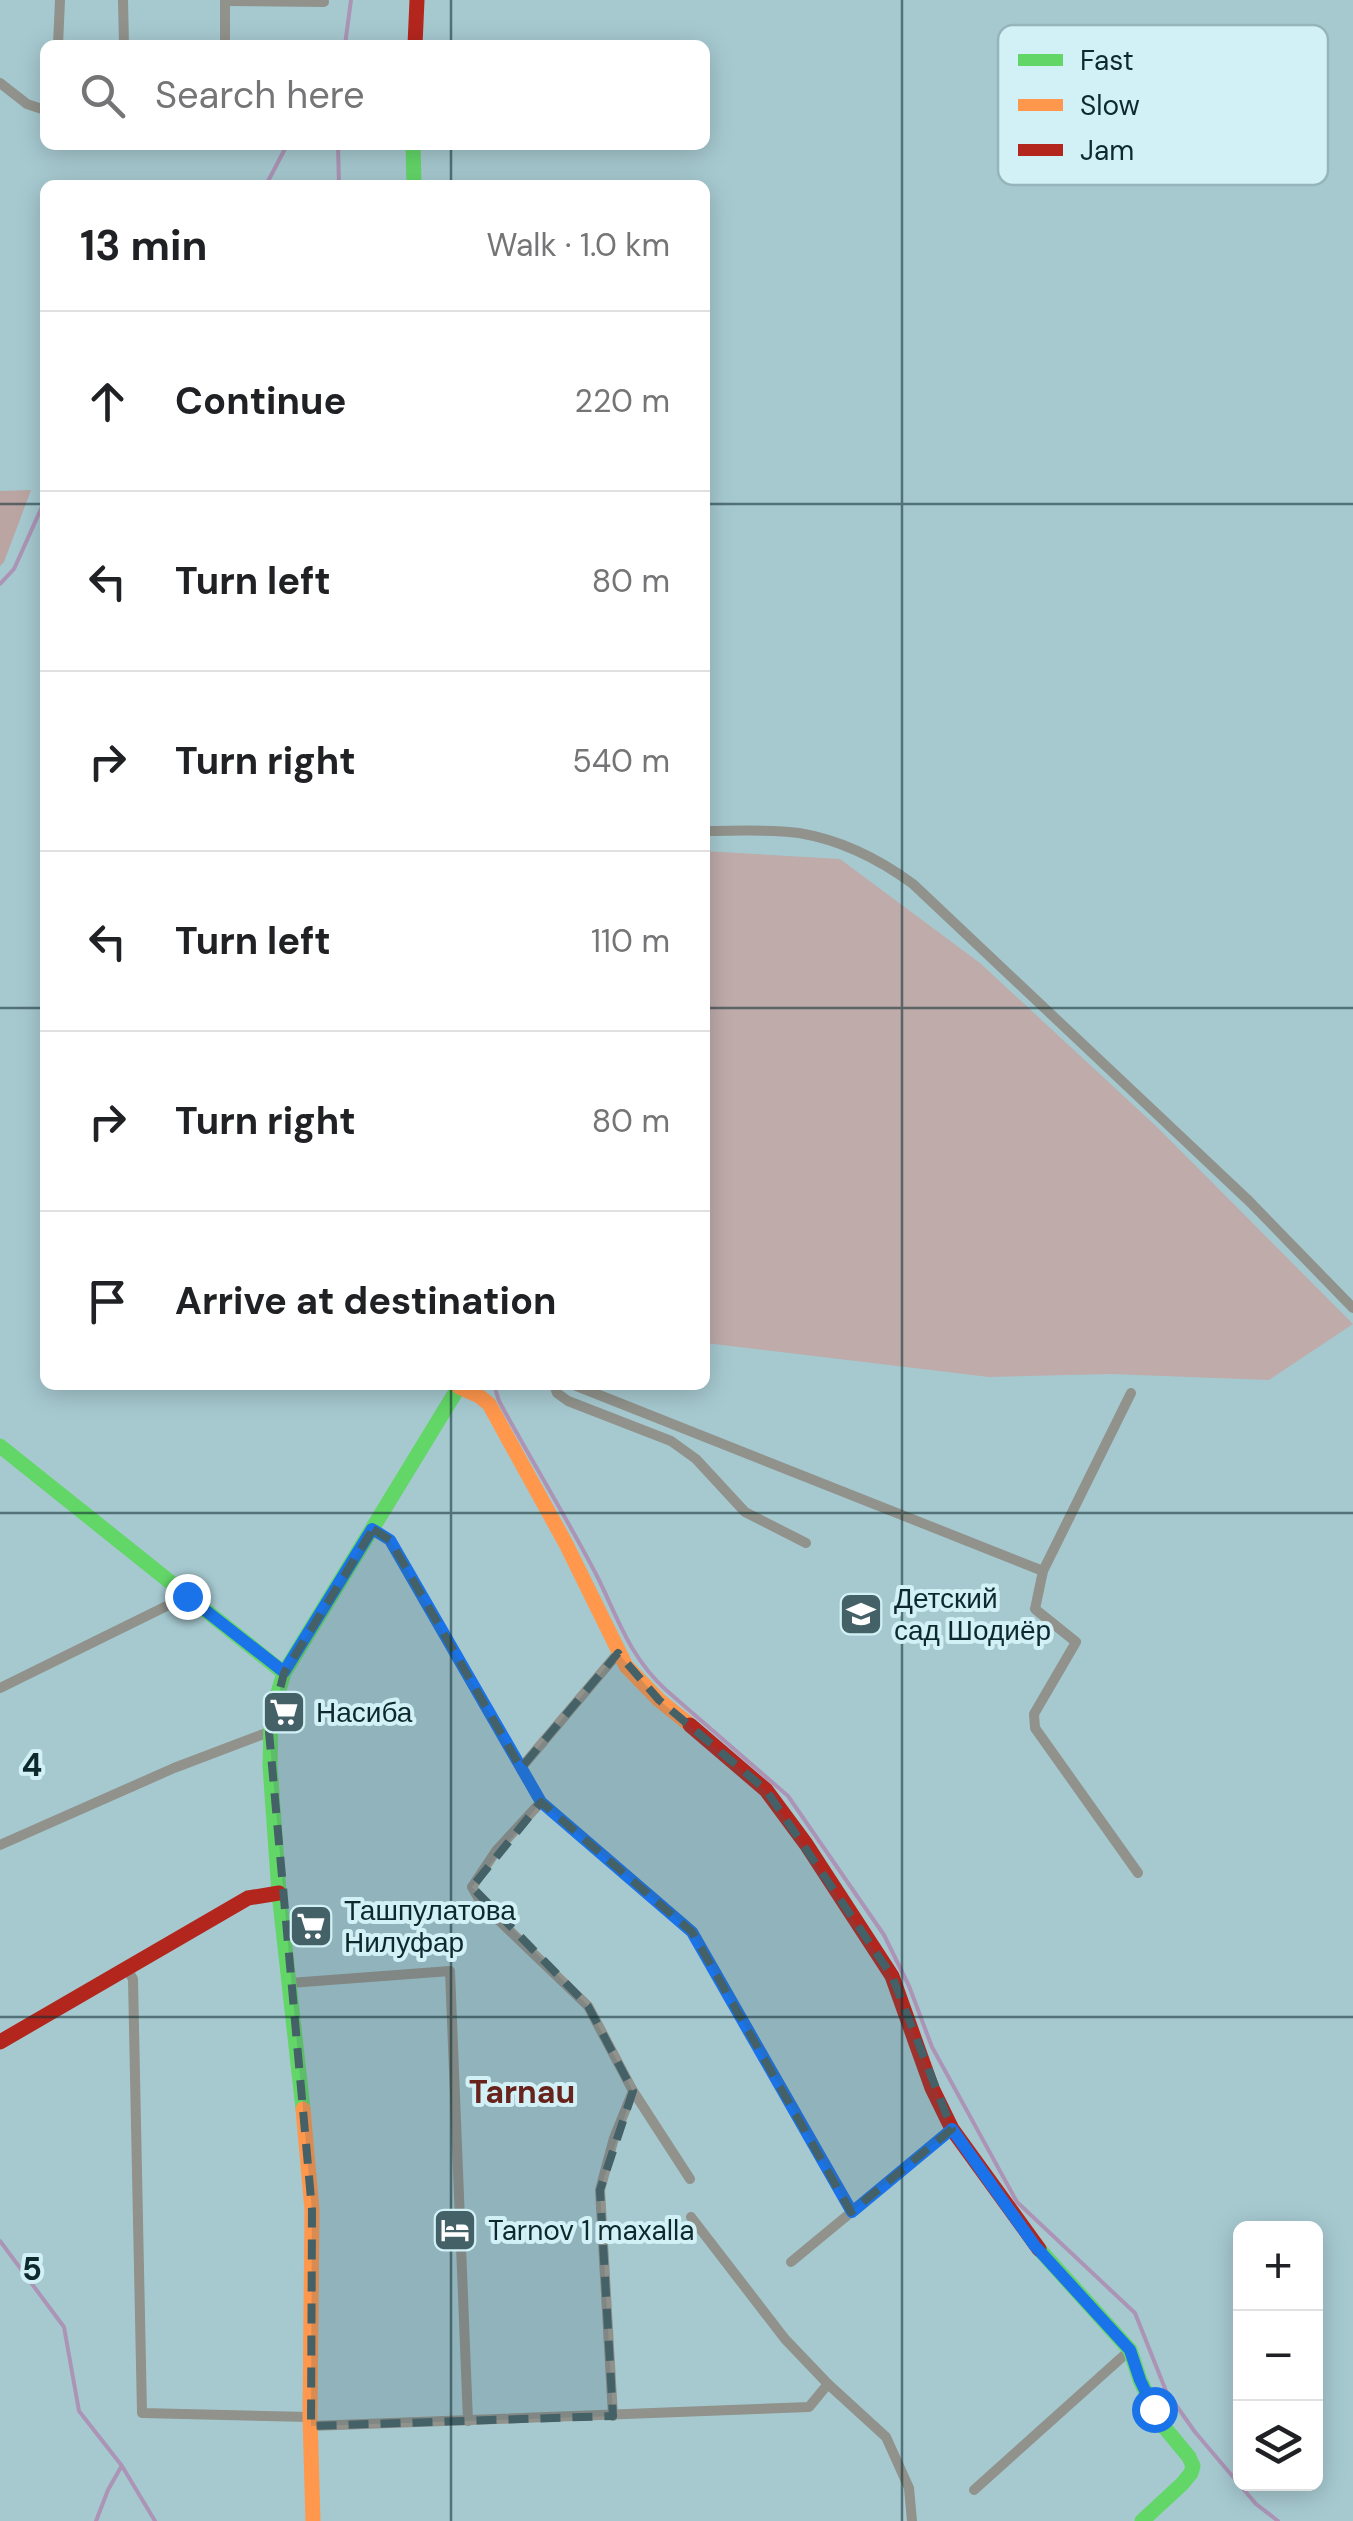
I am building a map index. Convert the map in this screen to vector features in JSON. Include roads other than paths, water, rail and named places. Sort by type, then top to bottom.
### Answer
[{"type":"street","points":[[58,40],[60,0]]},
{"type":"street","points":[[123,0],[124,40]]},
{"type":"street","points":[[225,40],[225,0],[324,2]]},
{"type":"street","points":[[415,40],[417,0]]},
{"type":"street","points":[[0,83],[26,104],[40,108]]},
{"type":"street","points":[[413,150],[414,180]]},
{"type":"street","points":[[710,830],[798,833],[833,842],[887,866],[912,884],[1249,1202],[1353,1308]]},
{"type":"street","points":[[313,2521],[312,2210],[279,1894],[269,1732],[284,1672],[458,1390]]},
{"type":"street","points":[[467,1390],[489,1404],[566,1544],[618,1653],[659,1700],[766,1790],[806,1844],[892,1976],[932,2088],[952,2129],[1035,2246],[1130,2350],[1154,2409],[1190,2456],[1193,2466],[1182,2484],[1142,2521]]},
{"type":"street","points":[[556,1390],[568,1401],[686,1449],[745,1512],[806,1543]]},
{"type":"street","points":[[587,1390],[1043,1571]]},
{"type":"street","points":[[1130,1394],[1043,1571],[1035,1609],[1076,1642],[1034,1714],[1035,1728],[1138,1873]]},
{"type":"street","points":[[0,1446],[284,1672]]},
{"type":"street","points":[[372,1529],[390,1540],[541,1802],[692,1932],[852,2212]]},
{"type":"street","points":[[0,1688],[187,1596]]},
{"type":"street","points":[[521,1768],[618,1653]]},
{"type":"street","points":[[0,1845],[174,1768],[269,1732]]},
{"type":"street","points":[[541,1802],[496,1851],[472,1887],[482,1904],[588,2006],[632,2090],[690,2179]]},
{"type":"street","points":[[0,2042],[248,1898],[279,1894]]},
{"type":"street","points":[[126,1966],[133,1979],[142,2413],[310,2422],[614,2416],[809,2407],[828,2384]]},
{"type":"street","points":[[290,1983],[450,1971],[468,2421]]},
{"type":"street","points":[[614,2416],[600,2190],[632,2090]]},
{"type":"street","points":[[791,2262],[952,2129]]},
{"type":"street","points":[[692,2216],[785,2339],[886,2437],[909,2488],[912,2521]]},
{"type":"street","points":[[974,2490],[1130,2350]]},
{"type":"waterway","points":[[346,40],[351,0]]},
{"type":"waterway","points":[[269,180],[284,150]]},
{"type":"waterway","points":[[338,150],[339,180]]},
{"type":"waterway","points":[[0,584],[14,569],[40,511]]},
{"type":"waterway","points":[[496,1390],[643,1665],[666,1690],[788,1796],[884,1935],[932,2047],[1017,2202],[1135,2313],[1166,2391],[1256,2504],[1278,2521]]},
{"type":"waterway","points":[[0,2241],[64,2327],[79,2411],[122,2466],[155,2521]]},
{"type":"waterway","points":[[96,2521],[121,2467]]},
{"type":"place","name":"Детский сад Шодиёр","points":[[861,1614]]},
{"type":"place","name":"Насиба","points":[[284,1712]]},
{"type":"place","name":"Ташпулатова Нилуфар","points":[[311,1926]]},
{"type":"place","name":"Tarnov 1 maxalla","points":[[455,2230]]},
{"type":"district","name":"Tarnau","points":[[522,2092]]}]
